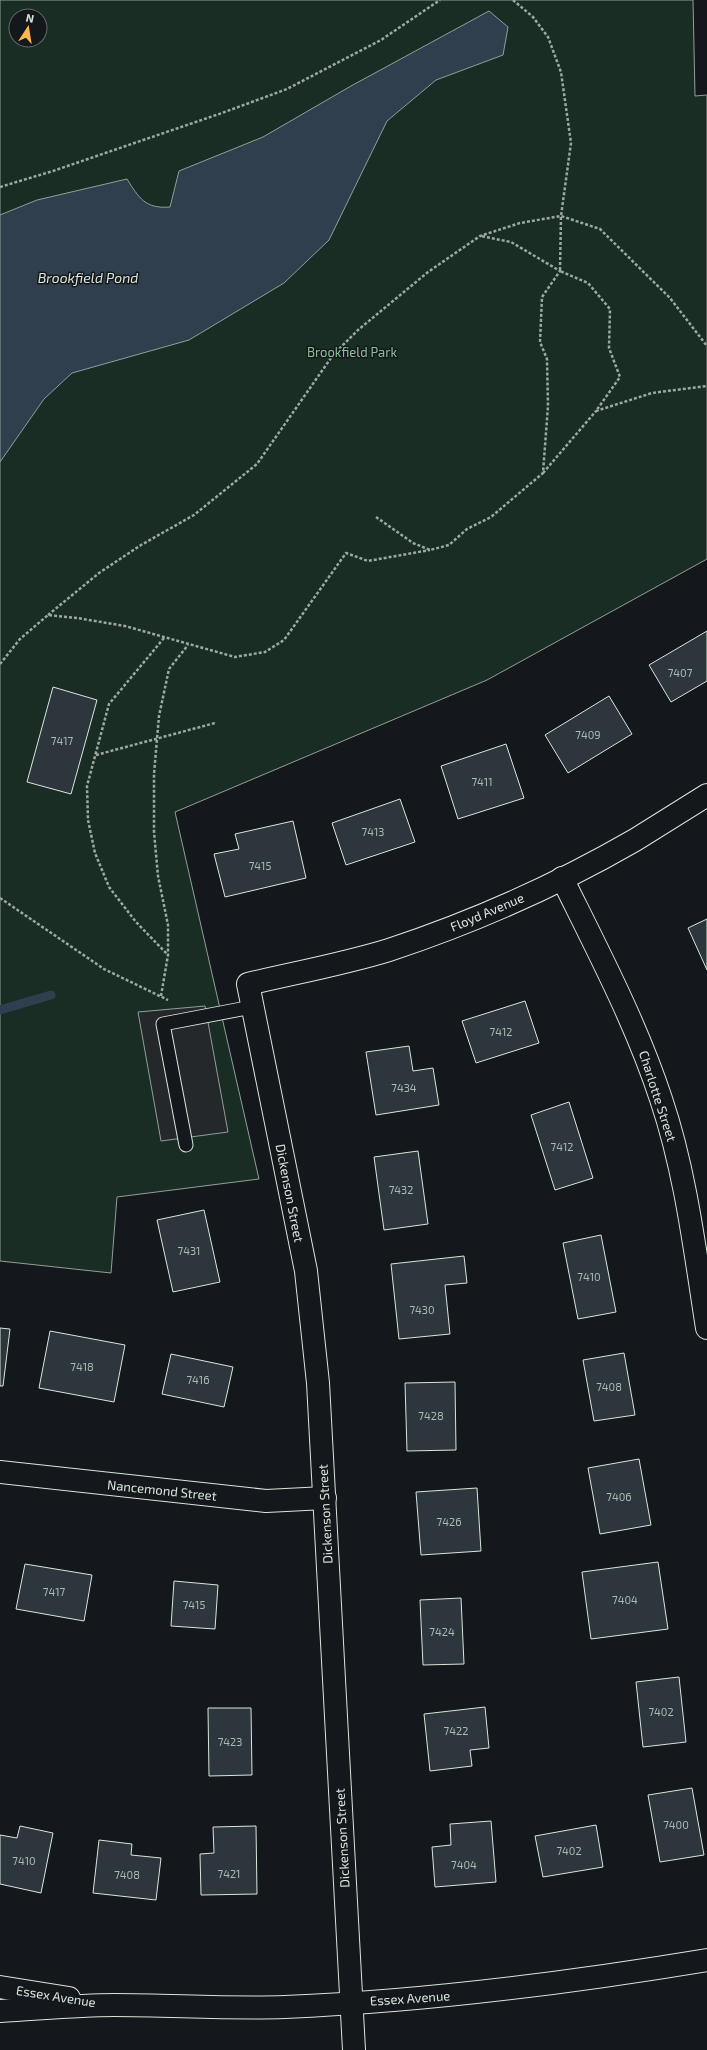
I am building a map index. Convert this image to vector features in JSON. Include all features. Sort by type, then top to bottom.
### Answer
[{"type":"street","name":"Floyd Avenue","points":[[248,984],[387,950],[460,924],[562,878],[635,840],[707,795]]},
{"type":"street","name":"Charlotte Street","points":[[562,878],[622,998],[662,1100],[678,1159],[707,1328]]},
{"type":"street","name":"Dickenson Street","points":[[248,984],[306,1271],[318,1383],[354,2050]]},
{"type":"street","name":"Nancemond Street","points":[[0,1472],[266,1501],[325,1498]]},
{"type":"street","name":"Essex Avenue","points":[[0,2011],[112,2005],[284,2007],[449,1995],[590,1980],[707,1960]]},
{"type":"street","name":"Essex Avenue","points":[[0,1987],[112,2005]]},
{"type":"lane","points":[[186,1145],[163,1024],[252,1007]]},
{"type":"path","points":[[0,187],[53,171],[222,113],[287,88],[381,40],[440,0]]},
{"type":"path","points":[[513,0],[533,17],[548,37],[561,72],[571,143],[561,216],[560,271],[542,297],[540,342],[547,359],[548,406],[543,473]]},
{"type":"path","points":[[0,664],[1,659],[20,639],[99,573],[141,545],[194,515],[257,464],[333,355],[358,330],[428,272],[480,236],[520,223],[561,216],[600,229],[670,298],[707,346]]},
{"type":"path","points":[[48,616],[77,618],[118,625],[235,657],[265,652],[284,640],[346,553],[368,561],[430,550],[450,544],[467,529],[491,517],[543,473],[596,412],[620,377],[609,348],[610,309],[588,283],[560,271],[512,242],[480,236]]},
{"type":"path","points":[[596,412],[652,393],[707,386]]},
{"type":"path","points":[[376,517],[413,543],[430,550]]},
{"type":"path","points":[[164,638],[109,704],[87,786],[88,820],[95,853],[109,887],[136,922],[168,955]]},
{"type":"path","points":[[160,996],[168,955],[168,925],[158,876],[154,832],[154,774],[159,716],[169,669],[188,645]]},
{"type":"path","points":[[96,756],[215,723]]},
{"type":"path","points":[[0,898],[104,969],[160,996],[197,1017]]},
{"type":"green space","name":"Brookfield Park","points":[[0,0],[693,0],[695,96],[707,95],[707,559],[487,680],[175,812],[259,1179],[117,1197],[111,1273],[0,1261]]},
{"type":"shaded area","points":[[205,1006],[228,1132],[161,1141],[138,1012]]},
{"type":"water","name":"Brookfield Pond","points":[[489,11],[508,27],[503,55],[436,80],[387,121],[329,240],[284,283],[189,340],[72,373],[44,399],[0,462],[0,215],[37,200],[127,179],[135,192],[144,201],[154,206],[170,207],[179,171],[263,137],[351,86]]},
{"type":"building","points":[[707,631],[707,681],[671,702],[649,665]]},
{"type":"building","points":[[53,687],[97,700],[71,794],[27,782]]},
{"type":"building","points":[[609,696],[632,734],[568,773],[545,735]]},
{"type":"building","points":[[506,744],[524,798],[458,819],[441,766]]},
{"type":"building","points":[[400,799],[415,842],[346,865],[332,823]]},
{"type":"building","points":[[293,821],[306,878],[225,897],[214,854],[239,849],[235,834]]},
{"type":"building","points":[[707,919],[707,970],[688,928]]},
{"type":"building","points":[[525,1001],[539,1043],[476,1063],[462,1021]]},
{"type":"building","points":[[409,1046],[413,1071],[433,1068],[439,1105],[376,1115],[366,1052]]},
{"type":"building","points":[[569,1102],[593,1178],[555,1190],[531,1115]]},
{"type":"building","points":[[418,1151],[428,1224],[384,1230],[374,1157]]},
{"type":"building","points":[[204,1210],[220,1282],[173,1292],[157,1220]]},
{"type":"building","points":[[601,1235],[616,1312],[578,1319],[563,1243]]},
{"type":"building","points":[[464,1256],[467,1283],[445,1285],[450,1334],[399,1339],[391,1264]]},
{"type":"building","points":[[0,1328],[10,1329],[3,1386],[0,1386]]},
{"type":"building","points":[[50,1331],[125,1345],[114,1402],[39,1388]]},
{"type":"building","points":[[624,1353],[635,1415],[594,1421],[583,1360]]},
{"type":"building","points":[[171,1354],[233,1367],[224,1407],[162,1394]]},
{"type":"building","points":[[455,1382],[456,1450],[407,1451],[405,1383]]},
{"type":"building","points":[[639,1459],[651,1525],[600,1534],[588,1468]]},
{"type":"building","points":[[477,1488],[481,1551],[421,1555],[416,1492]]},
{"type":"building","points":[[658,1562],[668,1629],[591,1639],[582,1572]]},
{"type":"building","points":[[25,1564],[92,1575],[84,1621],[16,1609]]},
{"type":"building","points":[[174,1581],[218,1585],[215,1629],[171,1626]]},
{"type":"building","points":[[461,1598],[464,1664],[423,1665],[420,1600]]},
{"type":"building","points":[[679,1677],[686,1742],[643,1747],[636,1682]]},
{"type":"building","points":[[485,1707],[489,1748],[470,1750],[472,1766],[430,1771],[424,1714]]},
{"type":"building","points":[[208,1708],[251,1708],[252,1775],[209,1776]]},
{"type":"building","points":[[692,1788],[704,1855],[660,1862],[648,1795]]},
{"type":"building","points":[[491,1821],[496,1882],[435,1887],[432,1847],[451,1845],[450,1824]]},
{"type":"building","points":[[596,1825],[603,1867],[543,1877],[535,1836]]},
{"type":"building","points":[[20,1826],[53,1833],[41,1893],[0,1884],[0,1835],[17,1838]]},
{"type":"building","points":[[256,1826],[257,1894],[201,1895],[200,1854],[214,1853],[213,1827]]},
{"type":"building","points":[[99,1840],[132,1844],[131,1855],[161,1858],[156,1900],[93,1893]]},
{"type":"waterway","points":[[0,1010],[51,995]]}]
